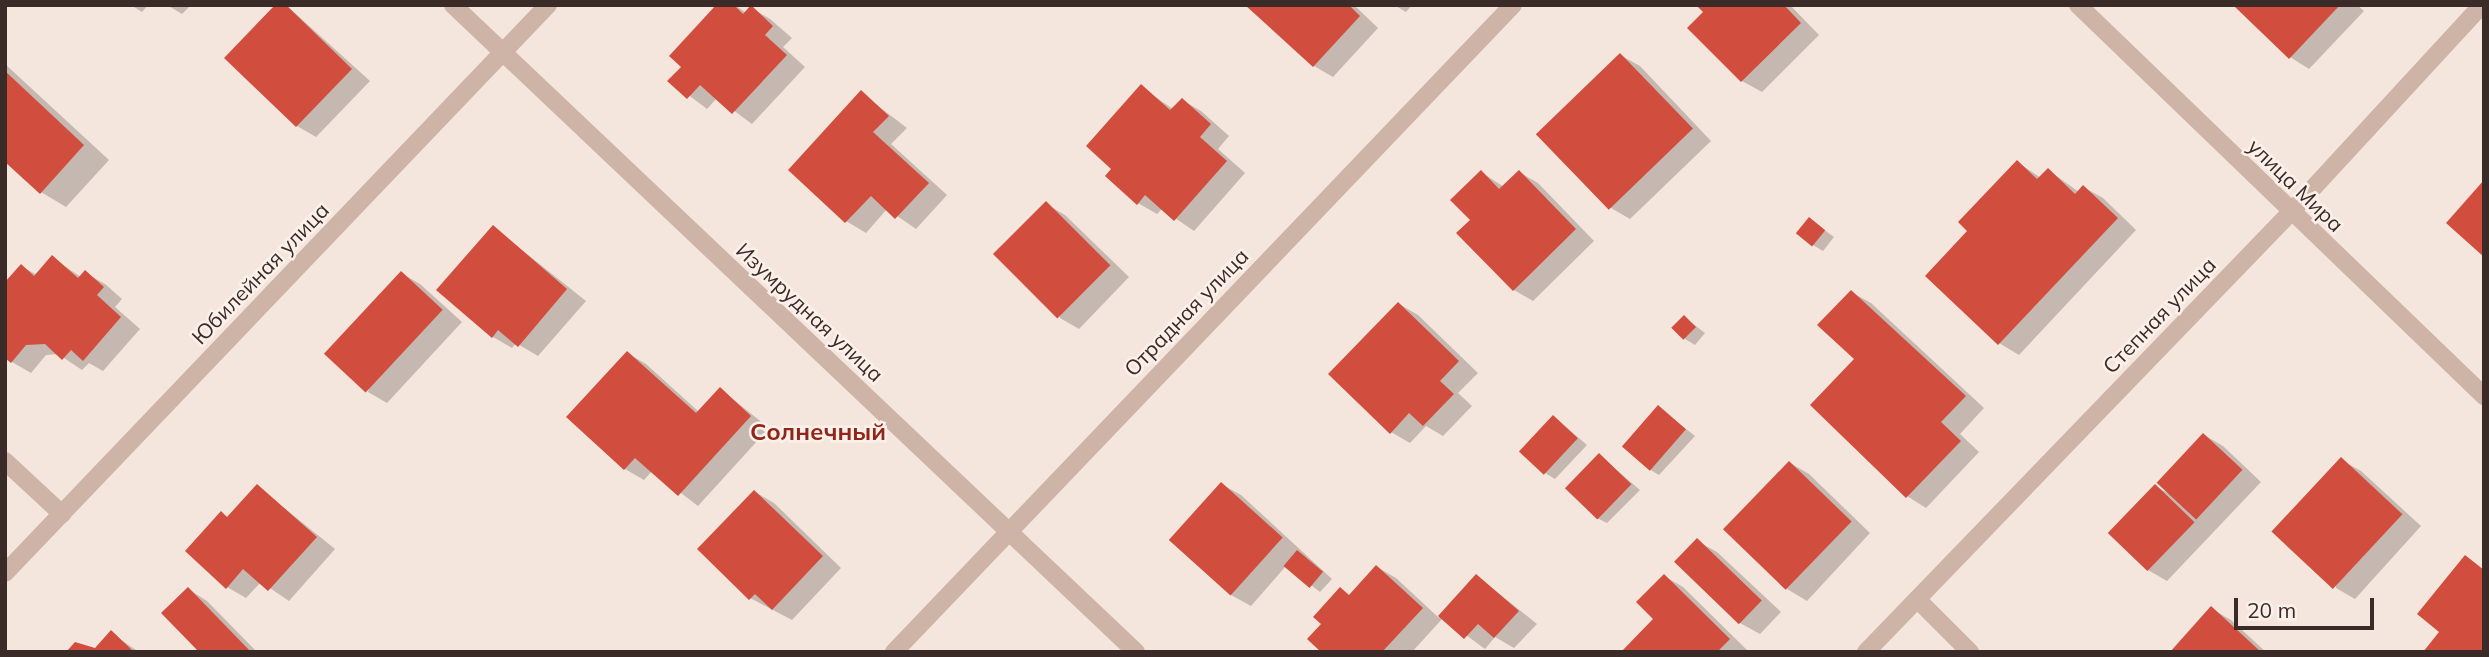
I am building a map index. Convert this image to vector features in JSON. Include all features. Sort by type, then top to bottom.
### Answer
[{"type":"street","name":"Изумрудная улица","points":[[453,5],[1136,652]]},
{"type":"street","name":"Юбилейная улица","points":[[5,573],[548,5]]},
{"type":"street","name":"Отрадная улица","points":[[894,652],[1513,5]]},
{"type":"street","name":"улица Мира","points":[[2078,5],[2484,396]]},
{"type":"street","name":"Степная улица","points":[[1866,652],[2291,212],[2482,5]]},
{"type":"street","points":[[5,461],[62,514]]},
{"type":"street","points":[[1917,599],[1970,652]]},
{"type":"building","points":[[275,5],[286,5],[352,69],[296,127],[224,58]]},
{"type":"building","points":[[716,5],[734,5],[743,14],[751,5],[773,26],[765,35],[787,55],[732,114],[700,85],[687,99],[667,81],[681,67],[669,56]]},
{"type":"building","points":[[1245,5],[1349,5],[1360,16],[1313,67]]},
{"type":"building","points":[[1696,5],[1784,5],[1801,23],[1741,82],[1687,28],[1703,12]]},
{"type":"building","points":[[2233,5],[2340,5],[2289,59]]},
{"type":"building","points":[[1620,53],[1693,129],[1609,210],[1536,134]]},
{"type":"building","points":[[5,71],[84,145],[40,194],[5,162]]},
{"type":"building","points":[[1141,84],[1170,110],[1182,98],[1211,124],[1200,137],[1227,161],[1174,221],[1145,195],[1137,205],[1105,176],[1111,169],[1086,146]]},
{"type":"building","points":[[861,90],[889,116],[873,132],[929,183],[895,219],[871,196],[845,223],[788,170]]},
{"type":"building","points":[[2017,160],[2037,179],[2048,168],[2075,194],[2083,185],[2118,218],[1998,345],[1925,276],[1967,231],[1958,222]]},
{"type":"building","points":[[1481,170],[1499,189],[1519,170],[1576,229],[1513,291],[1456,233],[1470,220],[1450,200]]},
{"type":"building","points":[[2484,180],[2484,257],[2446,223]]},
{"type":"building","points":[[1046,201],[1110,265],[1057,318],[993,254]]},
{"type":"building","points":[[1809,217],[1825,230],[1812,247],[1796,233]]},
{"type":"building","points":[[493,225],[567,289],[518,347],[498,330],[492,338],[436,290]]},
{"type":"building","points":[[52,255],[78,278],[85,270],[104,287],[97,295],[121,317],[83,361],[71,350],[62,360],[45,344],[26,345],[11,363],[5,358],[5,282],[21,264],[34,276]]},
{"type":"building","points":[[401,271],[443,310],[366,393],[324,354]]},
{"type":"building","points":[[1851,290],[1966,396],[1941,422],[1961,441],[1906,498],[1810,405],[1854,359],[1817,325]]},
{"type":"building","points":[[1398,302],[1459,361],[1440,381],[1454,394],[1423,426],[1409,413],[1390,434],[1328,374]]},
{"type":"building","points":[[1684,315],[1696,327],[1683,340],[1671,328]]},
{"type":"building","points":[[627,351],[696,413],[720,387],[751,416],[678,496],[635,458],[624,470],[566,417]]},
{"type":"building","points":[[1658,405],[1686,429],[1650,471],[1622,447]]},
{"type":"building","points":[[1553,415],[1578,438],[1544,475],[1519,452]]},
{"type":"building","points":[[2203,433],[2242,470],[2196,520],[2157,483]]},
{"type":"building","points":[[1599,453],[1631,484],[1597,520],[1565,488]]},
{"type":"building","points":[[2341,457],[2402,514],[2333,589],[2271,532]]},
{"type":"building","points":[[1789,461],[1852,521],[1786,590],[1723,529]]},
{"type":"building","points":[[1221,482],[1283,538],[1230,596],[1169,540]]},
{"type":"building","points":[[257,484],[317,537],[268,591],[243,569],[226,589],[185,551],[221,511],[227,517]]},
{"type":"building","points":[[2155,484],[2195,522],[2147,571],[2108,533]]},
{"type":"building","points":[[754,490],[823,556],[772,610],[755,594],[749,600],[697,549]]},
{"type":"building","points":[[1697,538],[1762,601],[1739,624],[1674,562]]},
{"type":"building","points":[[1297,550],[1323,572],[1310,588],[1284,566]]},
{"type":"building","points":[[2465,555],[2484,570],[2484,652],[2423,652],[2439,632],[2417,614]]},
{"type":"building","points":[[1376,565],[1423,608],[1382,652],[1321,652],[1307,639],[1321,624],[1313,617],[1340,587],[1349,595]]},
{"type":"building","points":[[1476,574],[1519,611],[1494,638],[1478,624],[1464,639],[1438,616]]},
{"type":"building","points":[[1664,574],[1730,639],[1717,652],[1621,652],[1653,619],[1636,602]]},
{"type":"building","points":[[188,587],[251,652],[199,652],[161,613]]},
{"type":"building","points":[[2211,606],[2261,652],[2170,652]]},
{"type":"building","points":[[111,630],[134,652],[66,652],[75,642],[95,648]]},
{"type":"district","name":"Солнечный","points":[[818,432]]}]
